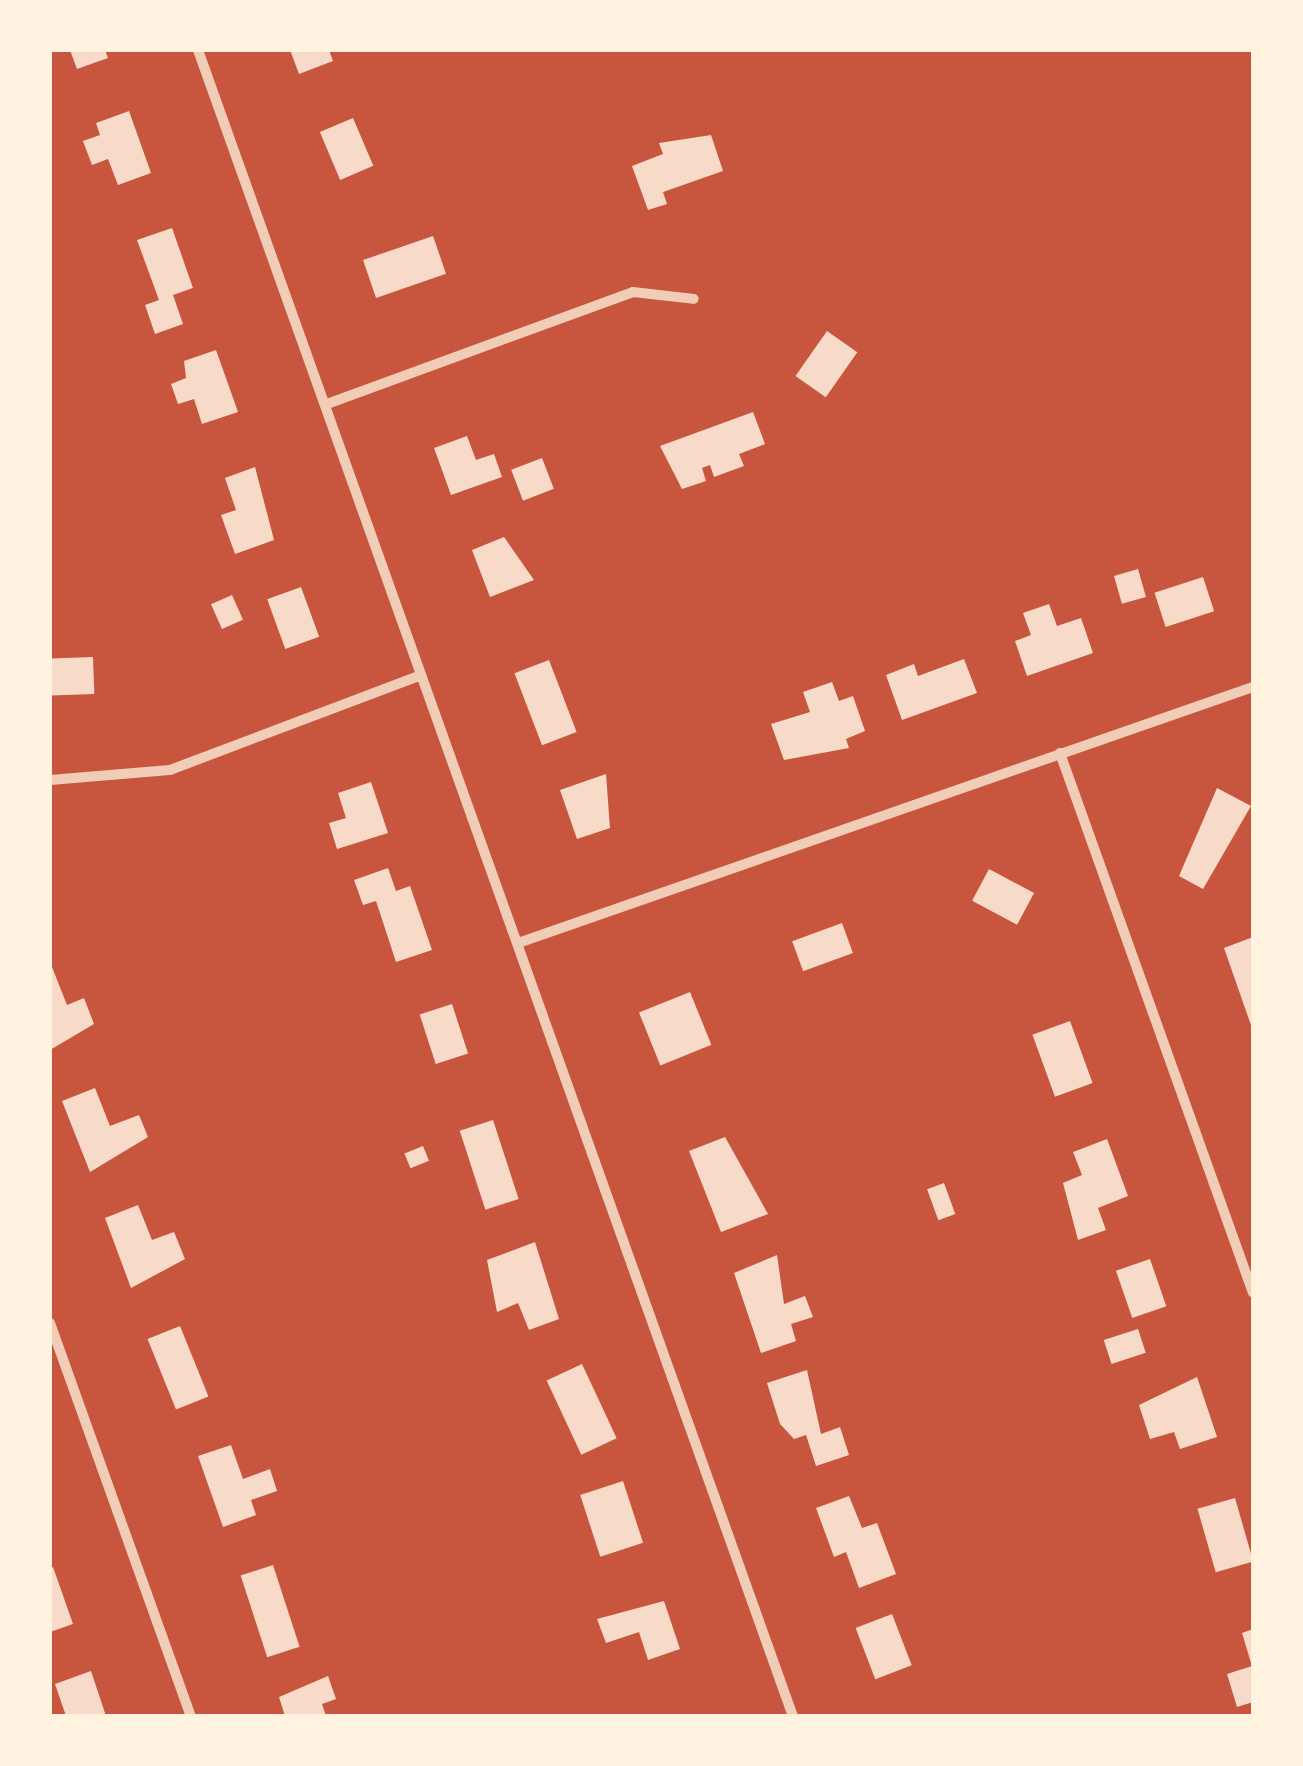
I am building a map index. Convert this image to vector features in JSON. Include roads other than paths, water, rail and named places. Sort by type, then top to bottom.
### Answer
[{"type":"street","points":[[198,50],[327,404],[420,676],[521,942],[793,1716]]},
{"type":"street","points":[[327,404],[633,292],[694,299]]},
{"type":"street","points":[[50,780],[170,770],[420,676]]},
{"type":"street","points":[[521,942],[1253,687]]},
{"type":"street","points":[[1060,753],[1253,1292]]},
{"type":"street","points":[[50,1323],[190,1716]]}]
